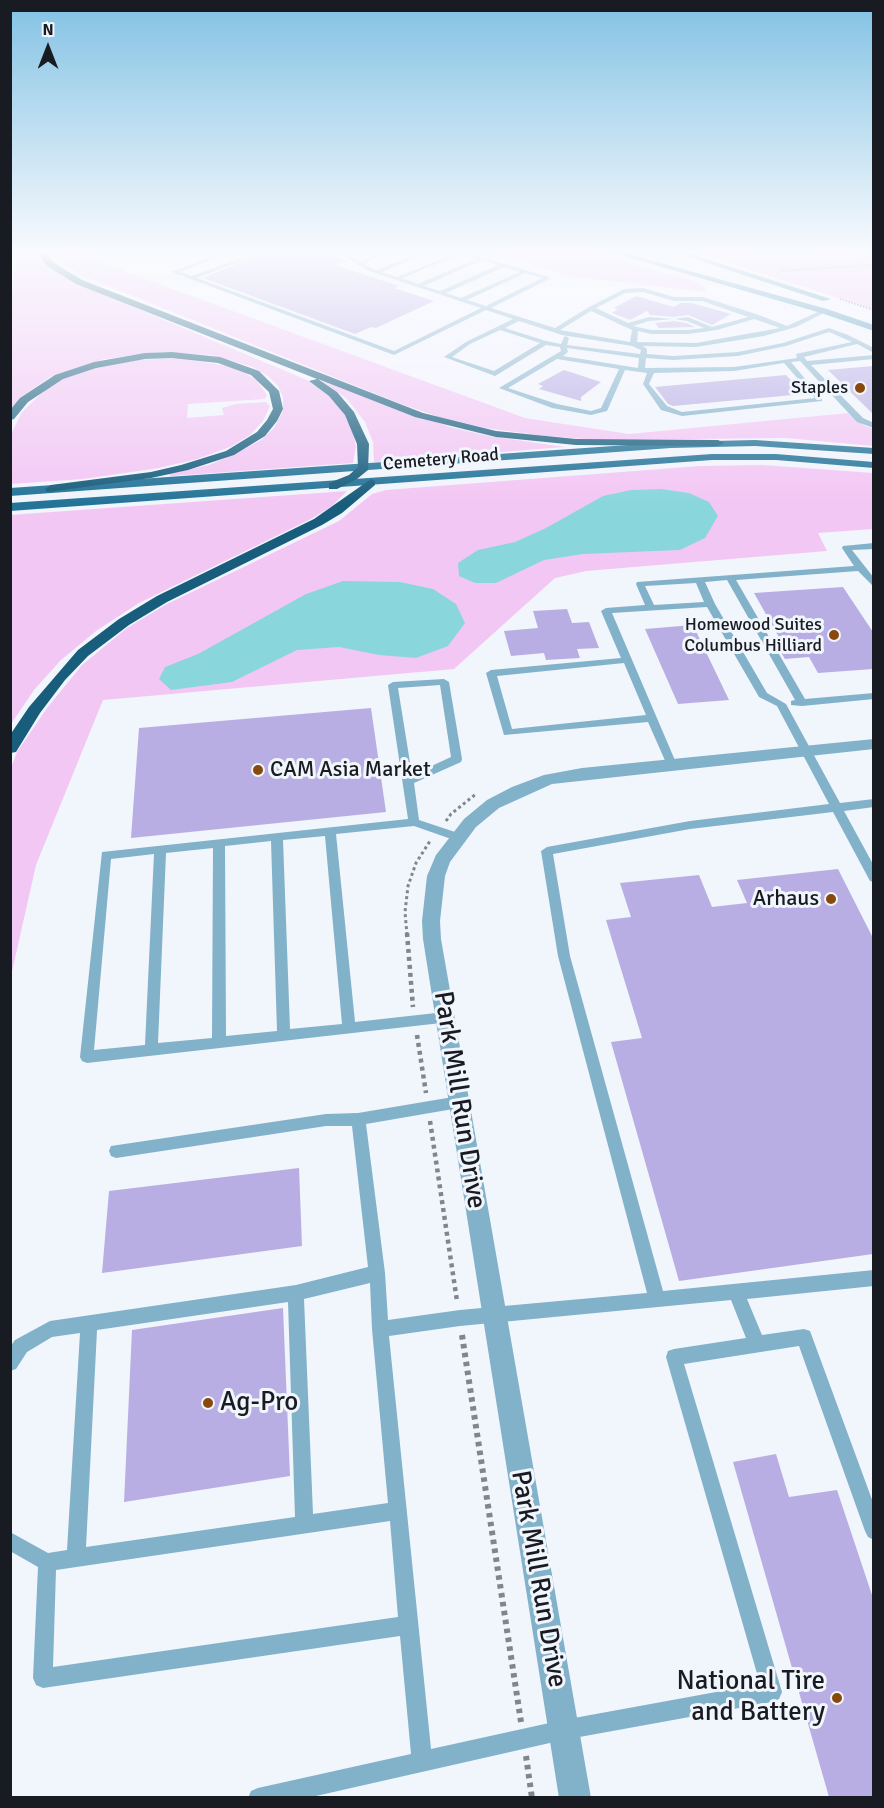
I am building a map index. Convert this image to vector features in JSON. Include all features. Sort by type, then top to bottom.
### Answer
[{"type":"highway","points":[[207,334],[316,382],[333,394],[350,414],[363,444],[364,468],[353,477],[333,486]]},
{"type":"highway","points":[[208,334],[419,415],[496,434],[576,442],[718,443]]},
{"type":"highway","points":[[10,417],[24,400],[59,377],[94,365],[138,357],[172,355],[220,360],[255,373],[274,391],[278,409],[272,422],[261,434],[230,453],[184,468],[151,475],[51,489]]},
{"type":"highway","points":[[10,748],[34,710],[60,677],[83,653],[124,622],[162,598],[318,522],[338,510],[371,483]]},
{"type":"main road","name":"Cemetery Road","points":[[10,492],[718,443],[801,445],[873,452]]},
{"type":"main road","name":"Cemetery Road","points":[[10,507],[333,486],[712,457],[776,457],[873,465]]},
{"type":"street","name":"Park Mill Run Drive","points":[[574,1797],[445,1018],[431,921],[436,876],[448,833],[470,823],[493,804],[518,791],[550,779],[873,744]]},
{"type":"lane","points":[[344,334],[394,353],[432,334]]},
{"type":"lane","points":[[486,334],[447,357],[495,374],[545,343]]},
{"type":"lane","points":[[519,334],[563,346],[673,358],[738,354],[784,345],[816,334]]},
{"type":"lane","points":[[570,334],[563,346],[565,352],[502,388],[555,406],[591,413],[604,409],[622,368]]},
{"type":"lane","points":[[572,334],[634,344],[696,345],[762,334]]},
{"type":"lane","points":[[633,334],[634,344]]},
{"type":"lane","points":[[765,334],[803,359],[860,420],[873,426]]},
{"type":"lane","points":[[840,334],[873,351]]},
{"type":"lane","points":[[803,359],[859,342]]},
{"type":"lane","points":[[634,344],[644,349],[641,370]]},
{"type":"lane","points":[[557,357],[651,371],[734,369],[803,359],[873,357]]},
{"type":"lane","points":[[651,371],[646,384],[664,408],[682,414],[820,400],[786,361]]},
{"type":"lane","points":[[873,546],[846,548],[873,584]]},
{"type":"lane","points":[[651,607],[640,584],[860,568]]},
{"type":"lane","points":[[730,577],[802,703]]},
{"type":"lane","points":[[699,579],[710,604],[763,695],[782,704],[873,696]]},
{"type":"lane","points":[[672,765],[606,611],[710,604]]},
{"type":"lane","points":[[627,660],[491,673],[508,733],[652,718]]},
{"type":"lane","points":[[408,782],[457,759],[444,682],[393,686],[414,822]]},
{"type":"lane","points":[[782,704],[873,878]]},
{"type":"lane","points":[[657,1300],[564,956],[547,851],[690,825],[873,803]]},
{"type":"lane","points":[[445,1018],[87,1057],[106,855],[414,822],[448,833]]},
{"type":"lane","points":[[330,831],[350,1028]]},
{"type":"lane","points":[[277,837],[284,1035]]},
{"type":"lane","points":[[219,843],[219,1042]]},
{"type":"lane","points":[[151,1050],[160,849]]},
{"type":"lane","points":[[116,1152],[326,1120],[358,1119],[459,1102]]},
{"type":"lane","points":[[358,1119],[377,1273],[380,1329],[422,1761]]},
{"type":"lane","points":[[10,1363],[21,1346],[50,1329],[296,1293],[377,1273]]},
{"type":"lane","points":[[380,1329],[460,1318],[873,1278]]},
{"type":"lane","points":[[736,1292],[757,1344]]},
{"type":"lane","points":[[296,1293],[304,1525]]},
{"type":"lane","points":[[76,1558],[89,1323]]},
{"type":"lane","points":[[258,1797],[563,1730],[772,1692],[674,1357],[804,1337],[873,1531]]},
{"type":"lane","points":[[10,1541],[47,1562],[398,1511]]},
{"type":"lane","points":[[47,1562],[43,1678],[409,1625]]},
{"type":"path","points":[[478,793],[451,814],[448,833],[425,846],[408,886],[405,912],[415,1021],[532,1797]]},
{"type":"shaded area","points":[[11,334],[198,334],[307,380],[329,396],[344,411],[356,446],[353,463],[171,476],[169,474],[209,465],[261,440],[274,428],[283,411],[283,397],[278,386],[268,376],[253,367],[211,355],[161,352],[104,359],[50,377],[23,396],[11,408]]},
{"type":"shaded area","points":[[228,334],[297,334],[525,418],[629,434],[848,413],[865,426],[873,428],[873,446],[786,438],[598,440],[545,436],[486,428],[439,417]]},
{"type":"shaded area","points":[[178,358],[228,366],[244,372],[257,381],[267,395],[265,399],[188,404],[187,418],[224,415],[222,408],[236,404],[266,402],[270,406],[263,421],[250,435],[230,447],[197,459],[159,468],[83,479],[11,484],[10,436],[22,412],[48,387],[70,375],[101,366],[137,360]]},
{"type":"shaded area","points":[[325,380],[450,427],[489,436],[565,447],[374,462],[373,442],[365,422],[347,399],[322,381]]},
{"type":"shaded area","points":[[763,465],[873,473],[873,529],[818,533],[827,551],[586,571],[555,578],[454,669],[103,700],[36,865],[11,976],[11,768],[17,752],[47,708],[82,665],[127,628],[167,604],[339,521],[372,494],[386,490],[700,466]]},
{"type":"shaded area","points":[[347,491],[332,506],[311,519],[139,603],[96,631],[61,660],[34,690],[11,724],[10,515]]},
{"type":"water","points":[[661,489],[689,493],[709,502],[718,516],[705,538],[680,550],[583,554],[544,560],[496,583],[475,583],[459,576],[458,563],[478,550],[515,542],[546,528],[603,496],[631,490]]},
{"type":"water","points":[[343,581],[400,582],[433,589],[456,604],[465,623],[448,646],[416,658],[379,655],[339,647],[297,650],[232,682],[171,690],[159,679],[165,667],[198,654],[306,594]]},
{"type":"building","name":"Staples","points":[[873,366],[873,414],[828,370]]},
{"type":"building","points":[[564,370],[601,382],[581,397],[581,401],[539,389],[543,386],[538,384]]},
{"type":"building","points":[[786,375],[804,394],[673,406],[668,404],[655,387]]},
{"type":"building","name":"Homewood Suites Columbus Hilliard","points":[[843,587],[873,632],[873,669],[818,673],[809,657],[785,659],[773,640],[780,639],[754,593]]},
{"type":"building","points":[[567,609],[572,623],[589,622],[599,648],[577,649],[580,658],[546,660],[544,653],[511,656],[504,631],[538,628],[533,611]]},
{"type":"building","points":[[693,625],[729,700],[678,704],[645,629]]},
{"type":"building","name":"CAM Asia Market","points":[[371,708],[386,812],[131,838],[139,728]]},
{"type":"building","points":[[838,869],[873,938],[873,1254],[679,1281],[611,1042],[642,1038],[606,920],[631,917],[620,883],[699,875],[712,907],[747,903],[737,880]]},
{"type":"building","points":[[299,1168],[302,1246],[102,1273],[109,1191]]},
{"type":"building","name":"Ag-Pro","points":[[283,1308],[290,1476],[124,1502],[132,1330]]},
{"type":"building","name":"National Tire and Battery","points":[[776,1454],[789,1497],[837,1490],[873,1598],[873,1797],[829,1797],[733,1462]]},
{"type":"place","name":"Staples","points":[[860,388]]},
{"type":"place","name":"Homewood Suites Columbus Hilliard","points":[[834,635]]},
{"type":"place","name":"CAM Asia Market","points":[[258,770]]},
{"type":"place","name":"Arhaus","points":[[831,899]]},
{"type":"place","name":"Ag-Pro","points":[[208,1403]]},
{"type":"place","name":"National Tire and Battery","points":[[837,1698]]}]
